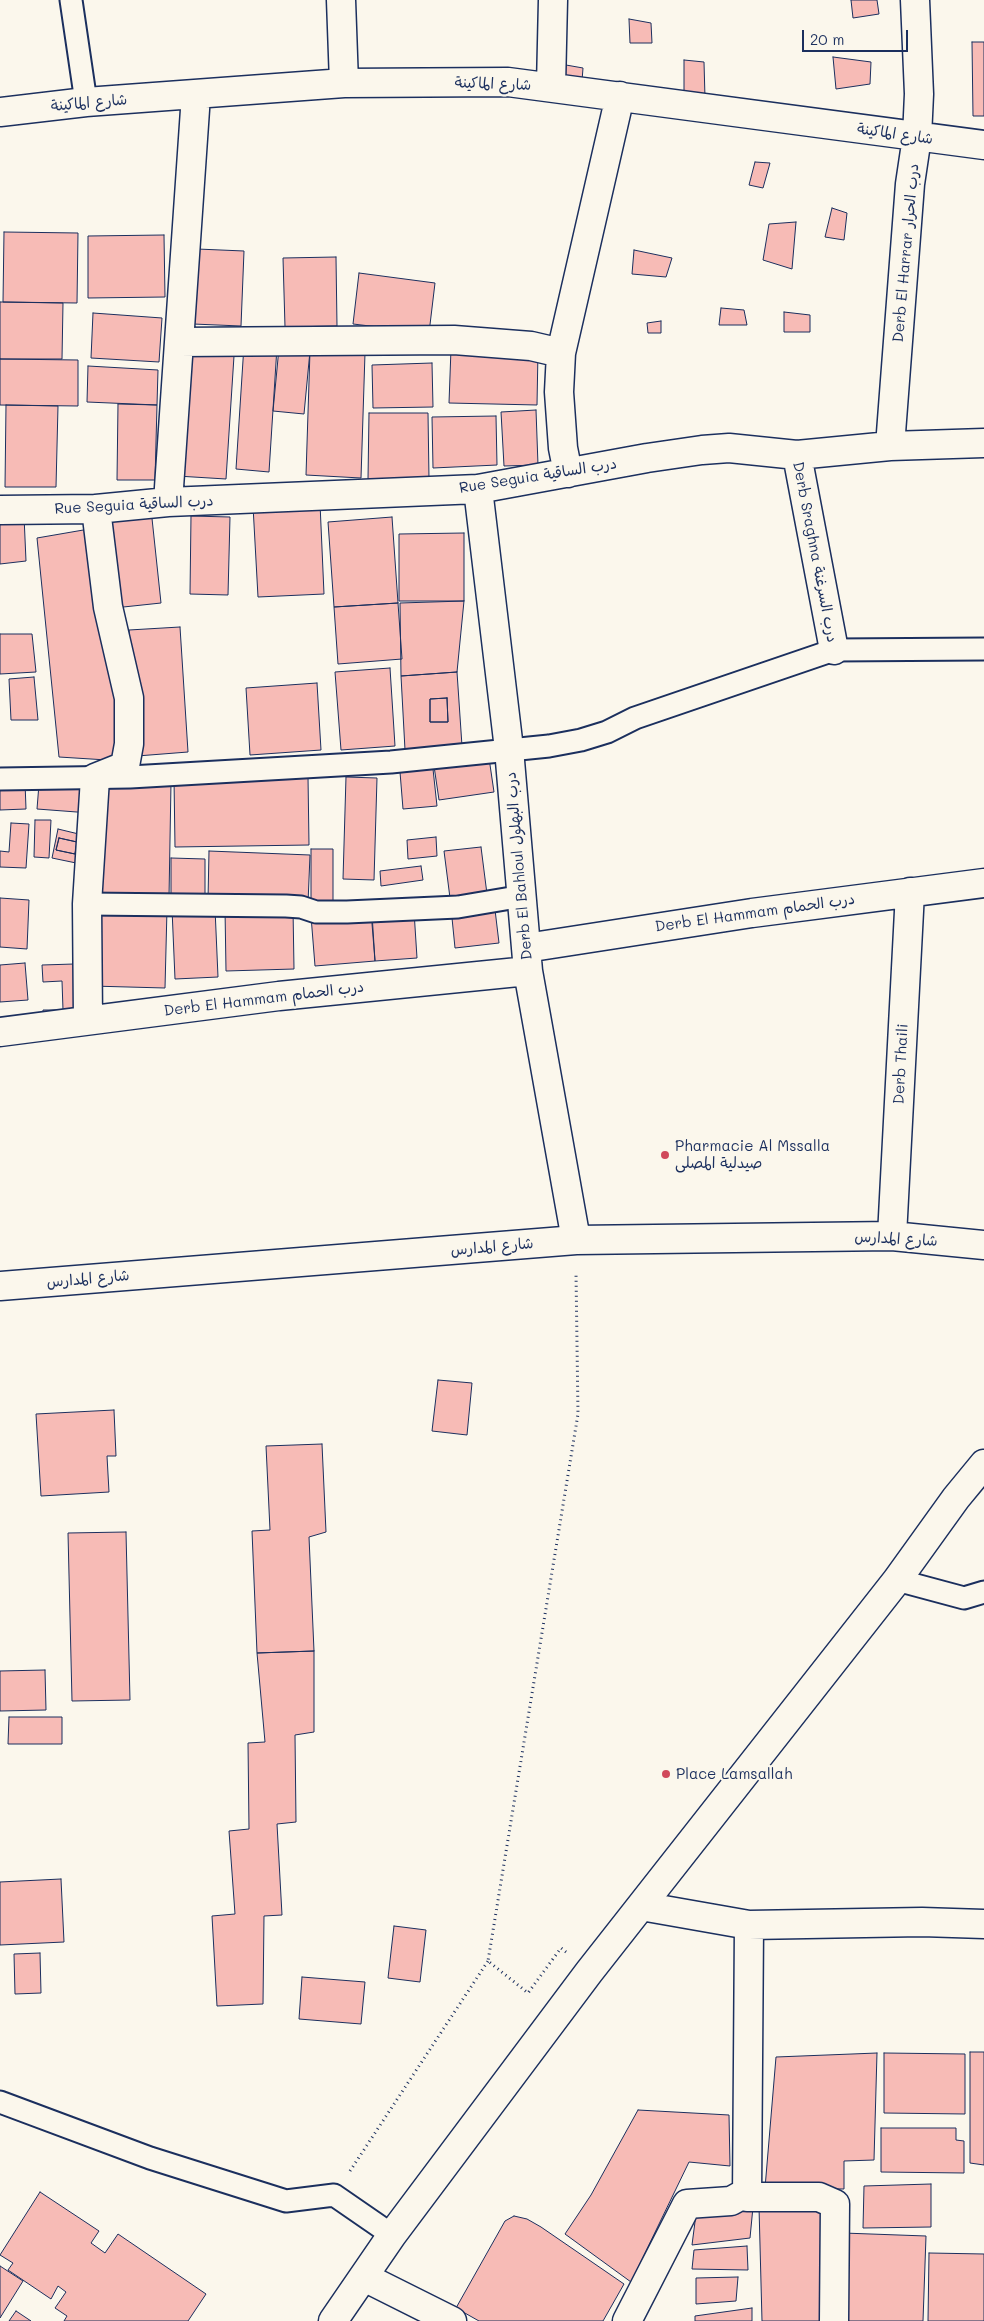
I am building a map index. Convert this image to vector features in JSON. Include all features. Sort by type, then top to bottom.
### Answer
[{"type":"street","points":[[341,0],[344,83]]},
{"type":"street","points":[[552,86],[553,0]]},
{"type":"street","name":"Derb El Harrar درب الحرار","points":[[890,446],[910,184],[918,137],[919,94],[915,0]]},
{"type":"street","name":"شارع الماكينة","points":[[0,112],[86,102],[344,83],[508,82],[552,86],[984,145]]},
{"type":"street","points":[[168,502],[196,95]]},
{"type":"street","points":[[568,473],[563,448],[559,392],[561,353],[620,96]]},
{"type":"street","points":[[179,342],[454,340],[531,346],[561,353]]},
{"type":"street","name":"Rue Seguia درب الساقية","points":[[0,510],[96,510],[168,502],[478,489],[702,450],[729,448],[797,454],[890,446],[984,443]]},
{"type":"street","name":"Derb Sraghna درب السرغنة","points":[[797,454],[834,650]]},
{"type":"street","name":"Derb El Bahloul درب البهلول","points":[[478,489],[509,749],[527,960],[576,1240]]},
{"type":"street","points":[[88,1020],[87,904],[95,778],[124,766],[128,744],[129,707],[129,698],[108,608],[96,510]]},
{"type":"street","name":"Derb El Hammam درب الحمام","points":[[0,1032],[278,996],[527,960],[752,913],[984,883]]},
{"type":"street","name":"Derb Thaili","points":[[892,1236],[910,892]]},
{"type":"street","name":"شارع المدارس","points":[[0,1286],[576,1240],[892,1236],[984,1246]]},
{"type":"street","points":[[333,2321],[392,2235],[589,1972],[897,1580],[956,1498],[984,1464]]},
{"type":"street","points":[[641,1906],[749,1925],[922,1922],[984,1924]]},
{"type":"street","points":[[747,2197],[749,1925]]},
{"type":"street","points":[[627,2321],[687,2204],[731,2201],[740,2196],[819,2197],[835,2204],[834,2321]]},
{"type":"street","points":[[364,2277],[452,2321]]},
{"type":"lane","points":[[71,0],[86,102]]},
{"type":"lane","points":[[0,779],[95,778],[391,762],[549,746],[590,738],[635,718],[834,650],[984,648]]},
{"type":"lane","points":[[87,904],[301,906],[316,912],[347,912],[458,907],[522,896]]},
{"type":"lane","points":[[897,1580],[964,1598],[983,1594]]},
{"type":"lane","points":[[0,2102],[150,2158],[286,2201],[334,2195],[392,2235]]},
{"type":"path","points":[[334,2195],[488,1960],[578,1414],[576,1240]]},
{"type":"path","points":[[488,1960],[528,1993],[561,1948],[589,1972]]},
{"type":"building","points":[[851,0],[877,0],[879,14],[853,18]]},
{"type":"building","points":[[629,19],[651,23],[652,43],[630,43]]},
{"type":"building","points":[[972,42],[984,42],[984,116],[973,116]]},
{"type":"building","points":[[833,57],[871,62],[870,84],[836,89]]},
{"type":"building","points":[[684,60],[704,62],[705,98],[684,97]]},
{"type":"building","points":[[566,65],[583,68],[582,81],[564,78]]},
{"type":"building","points":[[755,162],[770,163],[763,188],[749,185]]},
{"type":"building","points":[[832,208],[847,213],[844,240],[825,237]]},
{"type":"building","points":[[796,222],[792,269],[763,260],[769,224]]},
{"type":"building","points":[[4,232],[78,233],[77,303],[3,302]]},
{"type":"building","points":[[164,235],[165,297],[88,298],[88,236]]},
{"type":"building","points":[[197,249],[244,251],[241,326],[193,324]]},
{"type":"building","points":[[634,250],[672,258],[666,277],[632,274]]},
{"type":"building","points":[[336,257],[337,326],[285,327],[283,258]]},
{"type":"building","points":[[359,273],[435,283],[429,333],[353,324]]},
{"type":"building","points":[[0,302],[63,303],[62,359],[0,359]]},
{"type":"building","points":[[721,308],[744,310],[747,325],[719,325]]},
{"type":"building","points":[[784,312],[810,315],[810,332],[784,332]]},
{"type":"building","points":[[93,313],[162,318],[159,362],[91,358]]},
{"type":"building","points":[[661,321],[661,333],[648,333],[647,323]]},
{"type":"building","points":[[244,345],[277,347],[269,472],[236,469]]},
{"type":"building","points":[[279,348],[310,351],[304,414],[273,411]]},
{"type":"building","points":[[451,349],[538,351],[537,405],[449,403]]},
{"type":"building","points":[[310,351],[365,353],[361,478],[306,475]]},
{"type":"building","points":[[185,353],[234,356],[226,479],[177,476]]},
{"type":"building","points":[[0,359],[78,360],[78,406],[0,405]]},
{"type":"building","points":[[432,363],[433,407],[373,408],[372,365]]},
{"type":"building","points":[[88,366],[158,370],[157,405],[87,402]]},
{"type":"building","points":[[118,404],[157,405],[155,480],[117,480]]},
{"type":"building","points":[[6,405],[58,406],[56,487],[5,487]]},
{"type":"building","points":[[536,410],[538,465],[504,466],[501,412]]},
{"type":"building","points":[[369,413],[428,413],[429,479],[368,479]]},
{"type":"building","points":[[496,416],[497,465],[433,468],[432,417]]},
{"type":"building","points":[[320,503],[324,594],[258,597],[253,506]]},
{"type":"building","points":[[151,509],[161,603],[114,608],[103,515]]},
{"type":"building","points":[[0,515],[24,516],[26,561],[0,564]]},
{"type":"building","points":[[191,516],[230,517],[228,595],[190,594]]},
{"type":"building","points":[[392,517],[398,603],[334,607],[328,522]]},
{"type":"building","points":[[95,528],[123,761],[59,757],[37,538]]},
{"type":"building","points":[[464,533],[464,601],[399,601],[399,534]]},
{"type":"building","points":[[464,601],[457,672],[401,676],[400,603]]},
{"type":"building","points":[[398,603],[402,659],[338,664],[334,607]]},
{"type":"building","points":[[180,627],[188,752],[137,756],[129,630]]},
{"type":"building","points":[[0,634],[32,634],[36,672],[0,674]]},
{"type":"building","points":[[390,668],[395,746],[341,750],[335,672]]},
{"type":"building","points":[[457,672],[462,746],[405,750],[401,676]],"holes":[[[447,698],[448,722],[430,722],[430,699]]]},
{"type":"building","points":[[34,677],[38,720],[11,720],[9,679]]},
{"type":"building","points":[[317,683],[321,750],[250,755],[246,688]]},
{"type":"building","points":[[447,698],[448,722],[430,722],[430,699]]},
{"type":"building","points":[[489,758],[494,792],[439,800],[434,766]]},
{"type":"building","points":[[433,769],[437,806],[403,809],[400,772]]},
{"type":"building","points":[[308,776],[309,845],[175,847],[174,779]]},
{"type":"building","points":[[346,777],[377,778],[374,880],[343,879]]},
{"type":"building","points":[[25,782],[26,809],[0,810],[0,783]]},
{"type":"building","points":[[100,782],[171,783],[169,897],[98,896]]},
{"type":"building","points":[[39,784],[92,788],[90,813],[37,809]]},
{"type":"building","points":[[35,820],[51,820],[49,858],[34,857]]},
{"type":"building","points":[[11,823],[29,824],[26,868],[0,867],[0,851],[9,852]]},
{"type":"building","points":[[58,829],[87,836],[81,864],[52,858]],"holes":[[[59,838],[77,842],[75,854],[56,850]]]},
{"type":"building","points":[[436,837],[437,856],[408,859],[407,840]]},
{"type":"building","points":[[59,838],[77,842],[75,854],[56,850]]},
{"type":"building","points":[[481,847],[487,894],[450,898],[444,851]]},
{"type":"building","points":[[311,849],[333,849],[333,905],[311,905]]},
{"type":"building","points":[[209,851],[310,855],[308,903],[208,900]]},
{"type":"building","points":[[171,858],[205,859],[205,899],[171,899]]},
{"type":"building","points":[[421,866],[423,880],[381,886],[380,871]]},
{"type":"building","points":[[493,893],[499,943],[455,948],[450,898]]},
{"type":"building","points":[[0,898],[29,900],[27,949],[0,947]]},
{"type":"building","points":[[94,907],[167,909],[165,988],[91,986]]},
{"type":"building","points":[[215,908],[218,977],[175,979],[172,909]]},
{"type":"building","points":[[293,908],[294,969],[226,971],[225,909]]},
{"type":"building","points":[[371,911],[375,961],[315,966],[311,916]]},
{"type":"building","points":[[414,911],[417,958],[375,961],[372,914]]},
{"type":"building","points":[[25,963],[28,1000],[0,1002],[0,965]]},
{"type":"building","points":[[74,964],[82,1008],[72,1008],[72,1024],[43,1025],[43,1010],[63,1010],[62,981],[43,982],[42,965]]},
{"type":"building","points":[[438,1380],[472,1383],[467,1435],[432,1431]]},
{"type":"building","points":[[114,1410],[116,1456],[107,1456],[109,1492],[41,1496],[36,1414]]},
{"type":"building","points":[[322,1444],[326,1532],[309,1537],[314,1651],[257,1653],[252,1531],[270,1530],[266,1446]]},
{"type":"building","points":[[126,1532],[130,1700],[72,1701],[68,1533]]},
{"type":"building","points":[[314,1651],[314,1732],[295,1735],[296,1822],[277,1824],[282,1915],[264,1916],[263,2004],[217,2006],[212,1916],[235,1914],[229,1831],[249,1829],[248,1743],[265,1742],[257,1653]]},
{"type":"building","points":[[45,1670],[46,1710],[0,1711],[0,1671]]},
{"type":"building","points":[[9,1717],[62,1717],[62,1744],[8,1744]]},
{"type":"building","points":[[61,1879],[64,1942],[0,1945],[0,1882]]},
{"type":"building","points":[[394,1926],[426,1930],[420,1982],[388,1978]]},
{"type":"building","points":[[40,1953],[41,1993],[15,1994],[14,1954]]},
{"type":"building","points":[[302,1977],[365,1982],[361,2024],[299,2019]]},
{"type":"building","points":[[970,2052],[984,2052],[984,2165],[970,2163]]},
{"type":"building","points":[[877,2053],[874,2160],[844,2161],[844,2189],[765,2188],[776,2057]]},
{"type":"building","points":[[884,2053],[965,2054],[965,2114],[884,2113]]},
{"type":"building","points":[[638,2110],[729,2115],[730,2166],[689,2162],[631,2282],[565,2234],[591,2195]]},
{"type":"building","points":[[881,2128],[956,2128],[956,2140],[964,2141],[964,2173],[881,2172]]},
{"type":"building","points":[[931,2184],[931,2227],[863,2228],[864,2186]]},
{"type":"building","points":[[40,2192],[99,2231],[91,2243],[105,2253],[118,2234],[206,2294],[188,2321],[64,2321],[67,2316],[55,2308],[66,2292],[58,2286],[51,2299],[8,2270],[13,2263],[0,2255]]},
{"type":"building","points":[[822,2203],[822,2321],[762,2321],[759,2207]]},
{"type":"building","points":[[753,2207],[750,2238],[692,2245],[696,2214]]},
{"type":"building","points":[[514,2216],[527,2219],[541,2227],[624,2284],[603,2321],[479,2321],[456,2308],[505,2221]]},
{"type":"building","points":[[843,2233],[926,2236],[923,2321],[840,2321]]},
{"type":"building","points":[[747,2246],[748,2270],[692,2269],[694,2250]]},
{"type":"building","points":[[929,2253],[984,2254],[984,2321],[928,2321]]},
{"type":"building","points":[[0,2266],[23,2281],[0,2318]]},
{"type":"building","points":[[738,2277],[736,2301],[696,2304],[696,2278]]},
{"type":"building","points":[[752,2308],[752,2321],[695,2321],[695,2316]]},
{"type":"building","points":[[16,2311],[31,2321],[9,2321]]},
{"type":"place","name":"Pharmacie Al Mssalla صيدلية المصلى","points":[[665,1155]]},
{"type":"place","name":"Place Lamsallah","points":[[666,1774]]}]
